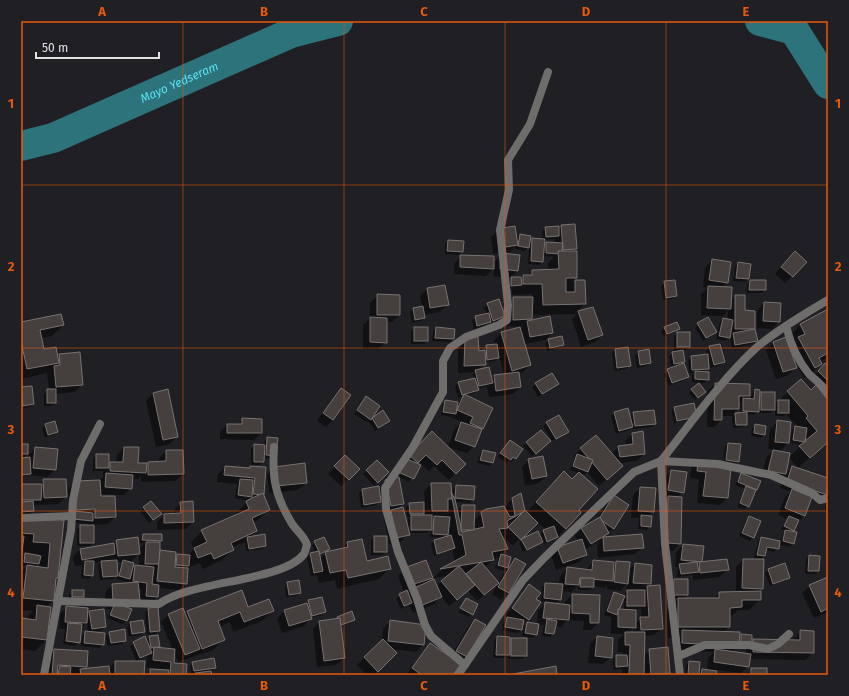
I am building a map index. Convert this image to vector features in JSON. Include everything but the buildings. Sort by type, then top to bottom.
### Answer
[{"type":"street","points":[[465,665],[431,636],[425,625],[388,516],[385,488],[412,446],[443,392],[443,361],[450,348],[466,337],[499,325],[507,320],[508,305],[500,230],[509,190],[508,160],[530,124],[548,72]]},
{"type":"street","points":[[680,675],[665,544],[661,461],[720,387],[757,348],[786,326],[828,300]]},
{"type":"street","points":[[786,326],[789,336],[809,374],[824,386],[828,394]]},
{"type":"street","points":[[44,675],[71,530],[73,500],[82,461],[100,424]]},
{"type":"street","points":[[57,600],[158,604],[166,598],[187,590],[271,572],[290,564],[303,554],[307,545],[304,537],[292,524],[280,503],[273,473],[274,447]]},
{"type":"street","points":[[458,675],[523,580],[634,472],[661,461],[718,464],[771,475],[812,493],[820,500],[828,498]]},
{"type":"street","points":[[21,518],[72,516]]},
{"type":"street","points":[[679,656],[705,645],[749,646],[768,649],[778,644],[789,634]]},
{"type":"waterway","name":"Mayo Yedseram","points":[[21,146],[53,138],[291,33],[338,21]]},
{"type":"waterway","name":"Mayo Yedseram","points":[[760,21],[794,30],[828,84]]}]
